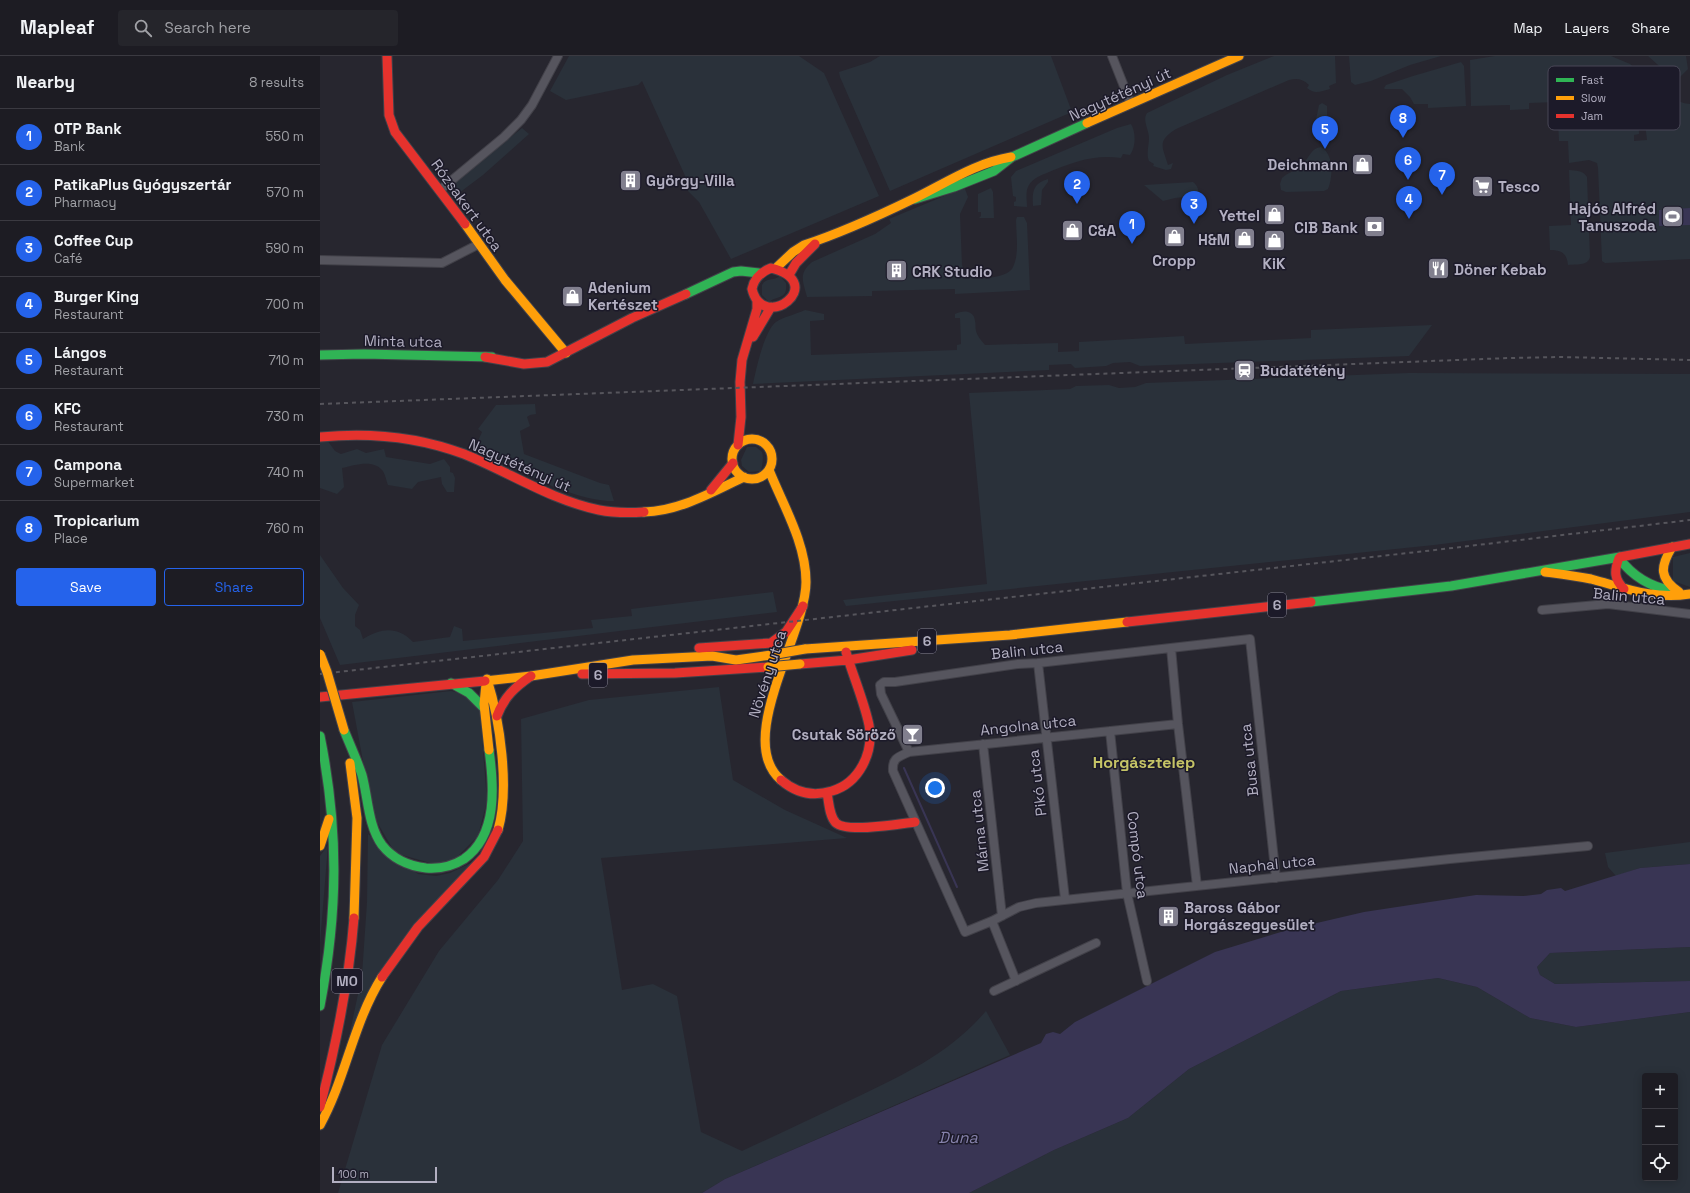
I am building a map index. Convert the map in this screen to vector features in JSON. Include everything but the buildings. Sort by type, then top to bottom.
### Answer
[{"type":"main road","name":"Rózsakert utca","points":[[387,56],[389,115],[392,126],[516,293],[566,353]]},
{"type":"main road","name":"Nagytétényi út","points":[[566,353],[627,321],[733,272],[741,271],[759,274],[766,269],[776,268],[804,245],[915,199],[954,187],[994,171],[1012,157],[1235,57]]},
{"type":"main road","name":"Nagytétényi út","points":[[789,275],[796,263],[819,240]]},
{"type":"main road","points":[[759,274],[755,277],[752,285],[753,292],[757,300],[761,304],[771,307],[782,306],[791,298],[794,287],[793,280],[789,275],[776,268]]},
{"type":"main road","name":"Nagytétényi út","points":[[716,280],[740,279],[752,285]]},
{"type":"main road","points":[[738,445],[741,417],[740,382],[742,360],[757,309],[757,300]]},
{"type":"main road","points":[[746,349],[771,307]]},
{"type":"main road","name":"Minta utca","points":[[320,355],[372,354],[485,357],[508,362],[538,364],[566,353]]},
{"type":"main road","name":"Növény utca","points":[[741,417],[756,440],[762,442],[770,450],[772,461],[769,470],[803,557],[806,580],[803,606],[796,632],[769,707],[764,731],[764,743],[770,765],[783,783],[797,791],[821,795],[840,789],[850,783],[857,775],[866,759],[869,726],[845,647]]},
{"type":"main road","name":"Nagytétényi út","points":[[320,437],[363,433],[383,434],[429,443],[475,459],[570,503],[606,512],[634,513],[668,509],[686,504],[744,477]]},
{"type":"main road","points":[[744,477],[739,474],[733,463],[734,450],[738,445],[750,440],[756,440]]},
{"type":"main road","name":"Nagytétényi út","points":[[707,494],[723,477],[733,463]]},
{"type":"main road","points":[[756,479],[766,474],[769,470]]},
{"type":"main road","name":"Növény utca","points":[[744,477],[756,479],[769,488],[781,501]]},
{"type":"main road","name":"6","points":[[320,697],[536,675],[633,660],[712,656],[736,660],[805,649],[1010,635],[1451,586],[1619,558],[1690,544]]},
{"type":"main road","points":[[1672,547],[1663,567],[1663,575],[1671,587],[1680,592]]},
{"type":"main road","points":[[1619,558],[1614,573],[1618,584],[1624,589]]},
{"type":"main road","points":[[1619,558],[1626,569],[1645,583],[1663,590],[1690,593]]},
{"type":"main road","points":[[1544,571],[1596,580],[1640,594],[1658,597],[1680,597],[1690,593]]},
{"type":"main road","points":[[633,660],[665,651],[771,643],[782,638],[803,606]]},
{"type":"main road","name":"6","points":[[536,675],[710,673],[848,660],[1010,635]]},
{"type":"main road","name":"M0","points":[[320,654],[327,672],[344,730],[349,752],[357,812],[354,919],[349,970],[334,1053],[320,1107]]},
{"type":"main road","points":[[497,716],[502,701],[508,694],[536,675]]},
{"type":"main road","points":[[344,730],[363,780],[376,836],[387,850],[396,858],[416,868],[432,870],[444,868],[458,863],[469,855],[476,848],[488,825],[492,792],[484,708],[484,692],[487,680]]},
{"type":"main road","points":[[320,1125],[329,1111],[358,1027],[367,1004],[378,983],[414,931],[475,870],[493,845],[503,816],[504,800],[497,716],[494,698],[487,680]]},
{"type":"main road","points":[[451,683],[465,689],[474,696],[484,708]]},
{"type":"main road","name":"M0","points":[[320,736],[332,811],[335,861],[333,912],[328,965],[320,1006]]},
{"type":"main road","points":[[827,793],[835,822],[840,825],[854,828],[915,822]]},
{"type":"main road","points":[[320,846],[332,811]]},
{"type":"street","points":[[440,190],[504,137],[521,120],[532,105],[558,56]]},
{"type":"street","points":[[1112,56],[1131,104]]},
{"type":"street","points":[[320,260],[442,263],[479,244]]},
{"type":"street","name":"Balin utca","points":[[1542,610],[1608,604],[1670,613],[1690,614]]},
{"type":"street","name":"Balin utca","points":[[909,752],[881,694],[880,684],[884,682],[895,682],[1018,664],[1250,639]]},
{"type":"street","name":"Busa utca","points":[[1250,639],[1276,878]]},
{"type":"street","points":[[1172,648],[1178,724],[1197,886]]},
{"type":"street","name":"Pikó utca","points":[[1038,663],[1065,899]]},
{"type":"street","name":"Angolna utca","points":[[915,822],[893,771],[892,764],[895,760],[909,752],[1178,724]]},
{"type":"street","name":"Compó utca","points":[[1110,731],[1127,893],[1147,981]]},
{"type":"street","name":"Márna utca","points":[[983,744],[1002,916]]},
{"type":"street","name":"Naphal utca","points":[[915,822],[965,932],[992,921],[1019,907],[1036,903],[1450,859],[1588,846]]},
{"type":"street","points":[[992,921],[1016,980]]},
{"type":"street","points":[[994,991],[1096,943]]},
{"type":"shaded area","points":[[569,56],[799,56],[824,73],[879,196],[731,259],[699,202],[688,191],[687,180],[642,81],[638,85],[566,100],[550,91]]},
{"type":"shaded area","points":[[880,56],[1051,56],[1072,112],[890,191],[839,72],[870,62]]},
{"type":"shaded area","points":[[1274,56],[1335,56],[1336,83],[1329,86],[1330,89],[1315,92],[1307,88],[1309,85],[1302,80],[1289,80],[1176,129],[1166,137],[1163,144],[1168,165],[1173,163],[1171,169],[1166,170],[1153,166],[1154,164],[1149,161],[1148,155],[1149,135],[1145,122],[1147,113],[1227,75]]},
{"type":"shaded area","points":[[1349,56],[1441,56],[1410,65],[1371,81],[1355,85],[1351,82]]},
{"type":"shaded area","points":[[1495,56],[1611,56],[1632,66],[1548,66],[1548,102],[1529,103],[1529,109],[1510,110],[1510,105],[1471,106],[1470,60]]},
{"type":"shaded area","points":[[1648,56],[1686,56],[1688,69],[1680,77],[1680,66],[1659,66]]},
{"type":"shaded area","points":[[1461,62],[1464,66],[1466,106],[1428,108],[1428,104],[1414,104],[1410,97],[1402,89],[1384,88],[1386,85]]},
{"type":"shaded area","points":[[1680,101],[1690,104],[1690,259],[1605,263],[1602,261],[1597,163],[1589,160],[1569,163],[1568,141],[1559,141],[1558,130],[1639,130],[1639,134],[1634,135],[1634,141],[1647,140],[1646,130],[1680,130]]},
{"type":"shaded area","points":[[1322,103],[1327,106],[1327,130],[1321,133],[1314,129],[1319,105]]},
{"type":"shaded area","points":[[1131,124],[1134,131],[1135,140],[1130,155],[1123,154],[1121,158],[1093,158],[1067,165],[1043,174],[1033,180],[1028,187],[1027,207],[1014,206],[1016,197],[1013,196],[1011,177],[1016,171],[1117,128]]},
{"type":"shaded area","points":[[522,128],[529,134],[483,175],[455,196],[450,191],[456,181]]},
{"type":"shaded area","points":[[1321,147],[1328,155],[1331,166],[1331,178],[1328,189],[1324,191],[1286,192],[1281,190],[1280,184],[1282,178],[1301,166],[1312,151]]},
{"type":"shaded area","points":[[1569,170],[1581,172],[1587,177],[1590,257],[1587,262],[1568,265],[1563,253],[1550,250],[1549,226],[1571,225]]},
{"type":"shaded area","points":[[1048,179],[1048,182],[1042,190],[1041,205],[1033,206],[1034,189],[1039,183]]},
{"type":"shaded area","points":[[1193,182],[1197,186],[1198,190],[1198,194],[1195,196],[1163,201],[1144,185]]},
{"type":"shaded area","points":[[991,188],[993,192],[994,218],[979,218],[981,216],[981,212],[978,212],[978,194]]},
{"type":"shaded area","points":[[961,189],[965,189],[968,197],[960,214],[962,265],[964,269],[968,274],[978,278],[1000,276],[1009,272],[1012,269],[1016,258],[1016,220],[1017,217],[1024,217],[1027,223],[1030,290],[955,294],[955,289],[872,291],[872,296],[807,297],[803,282],[803,274],[812,262],[875,234],[891,223],[889,219]]},
{"type":"shaded area","points":[[780,276],[786,283],[784,295],[769,302],[762,295],[762,285],[768,280]]},
{"type":"shaded area","points":[[805,310],[824,314],[824,320],[810,321],[811,355],[957,350],[957,345],[961,344],[960,318],[955,318],[955,314],[961,312],[968,312],[973,315],[977,333],[985,345],[1058,343],[1058,352],[1079,351],[1079,342],[1184,336],[1185,344],[1311,338],[1311,330],[1432,325],[1409,356],[1140,366],[1130,362],[1113,363],[1106,366],[1075,368],[1071,364],[1049,365],[1049,370],[753,384],[764,342],[772,327],[779,320]]},
{"type":"shaded area","points":[[1409,373],[1690,374],[1690,512],[1434,545],[846,606],[843,600],[987,584],[969,393],[1070,389],[1076,386],[1109,385],[1119,388],[1135,387],[1146,383]]},
{"type":"shaded area","points":[[535,404],[536,414],[527,417],[530,426],[520,431],[524,454],[600,483],[609,485],[614,501],[598,500],[564,491],[529,476],[483,452],[478,441],[482,432],[478,429],[496,405]]},
{"type":"shaded area","points":[[320,440],[327,440],[335,451],[341,454],[357,449],[366,453],[384,449],[386,457],[430,464],[444,459],[450,467],[450,472],[453,473],[455,478],[454,492],[447,492],[442,484],[441,477],[418,482],[412,489],[388,485],[382,470],[369,464],[358,464],[342,468],[344,487],[337,494],[320,488]]},
{"type":"shaded area","points":[[747,447],[756,447],[762,452],[763,459],[761,471],[749,472],[742,466],[741,460]]},
{"type":"shaded area","points":[[1690,553],[1690,587],[1673,581],[1673,557]]},
{"type":"shaded area","points":[[320,555],[343,588],[359,605],[355,615],[355,626],[360,630],[363,639],[370,635],[389,630],[401,633],[413,642],[450,637],[454,626],[462,629],[463,641],[593,628],[591,620],[632,616],[631,609],[773,592],[777,612],[340,665],[320,618]]},
{"type":"shaded area","points":[[719,687],[733,780],[785,810],[847,838],[601,858],[622,990],[653,984],[677,996],[701,1132],[742,1151],[855,1098],[925,1062],[957,1039],[986,1011],[1010,1055],[725,1179],[702,1193],[338,1193],[382,1045],[439,951],[498,880],[523,841],[521,719],[589,700]]},
{"type":"shaded area","points":[[451,691],[465,694],[480,712],[487,801],[478,836],[452,862],[434,864],[395,853],[373,815],[352,702]]},
{"type":"shaded area","points":[[368,834],[418,874],[436,876],[450,873],[475,861],[456,881],[350,1032],[362,975],[367,902]]},
{"type":"shaded area","points":[[1690,842],[1690,864],[1640,868],[1616,876],[1608,867],[1605,853]]},
{"type":"shaded area","points":[[328,845],[320,943],[320,856]]},
{"type":"shaded area","points":[[1690,947],[1690,981],[1555,984],[1540,975],[1537,967],[1550,953]]},
{"type":"shaded area","points":[[1438,978],[1477,987],[1530,1018],[1576,1027],[1690,1012],[1690,1193],[969,1193],[1054,1150],[1128,1118],[1189,1069],[1341,991]]},
{"type":"water","points":[[1690,208],[1690,225],[1659,226],[1659,210]]},
{"type":"water","name":"Duna","points":[[1690,864],[1690,947],[1550,953],[1537,967],[1540,975],[1555,984],[1690,981],[1690,1012],[1576,1027],[1530,1018],[1477,987],[1438,978],[1341,991],[1189,1069],[1128,1118],[1054,1150],[969,1193],[702,1193],[725,1179],[1041,1043],[1046,1034],[1053,1032],[1060,1034],[1075,1022],[1215,952],[1291,929],[1364,912],[1476,895],[1523,896],[1541,894],[1547,890],[1561,888],[1565,891],[1640,868]]},
{"type":"waterway","points":[[904,768],[957,887]]},
{"type":"railway","points":[[320,404],[1509,358],[1561,357],[1690,360]]},
{"type":"railway","points":[[320,674],[1435,550],[1690,520]]},
{"type":"traffic: fast","points":[[915,199],[954,187],[994,171],[1012,157],[1087,123]]},
{"type":"traffic: fast","points":[[686,294],[733,272],[741,271],[759,273]]},
{"type":"traffic: fast","points":[[320,355],[364,354],[492,357]]},
{"type":"traffic: fast","points":[[1311,602],[1451,586],[1620,557]]},
{"type":"traffic: fast","points":[[1619,558],[1630,571],[1649,584],[1673,591]]},
{"type":"traffic: fast","points":[[451,683],[469,693],[484,708]]},
{"type":"traffic: fast","points":[[344,730],[362,775],[371,820],[377,837],[386,850],[396,858],[408,864],[426,868],[436,868],[455,864],[464,859],[475,849],[483,837],[491,809],[492,779],[489,750]]},
{"type":"traffic: fast","points":[[320,736],[331,805],[334,871],[330,937],[320,1006]]},
{"type":"traffic: slow","points":[[1087,123],[1239,56]]},
{"type":"traffic: slow","points":[[776,268],[793,252],[804,245],[873,218],[961,174],[985,164],[1011,157]]},
{"type":"traffic: slow","points":[[465,224],[505,280],[566,353]]},
{"type":"traffic: slow","points":[[752,439],[760,441],[766,445],[770,451],[772,459],[770,467],[766,473],[760,477],[752,479],[744,477],[738,473],[734,467],[732,459],[734,451],[738,445],[744,441],[752,439]]},
{"type":"traffic: slow","points":[[769,470],[793,524],[798,539],[805,567],[806,582],[803,604],[768,713],[765,740],[769,762],[781,780]]},
{"type":"traffic: slow","points":[[644,512],[657,511],[696,500],[744,477]]},
{"type":"traffic: slow","points":[[1672,547],[1665,560],[1664,572],[1668,582],[1679,592]]},
{"type":"traffic: slow","points":[[1545,572],[1591,579],[1651,594],[1690,594]]},
{"type":"traffic: slow","points":[[805,649],[1010,635],[1127,622]]},
{"type":"traffic: slow","points":[[771,655],[805,649]]},
{"type":"traffic: slow","points":[[320,654],[327,672],[344,730]]},
{"type":"traffic: slow","points":[[485,681],[531,676],[633,660],[712,656],[736,660],[771,655]]},
{"type":"traffic: slow","points":[[768,667],[800,664]]},
{"type":"traffic: slow","points":[[487,679],[496,714],[502,754],[503,795],[502,813],[498,830]]},
{"type":"traffic: slow","points":[[486,684],[484,704],[489,750]]},
{"type":"traffic: slow","points":[[350,763],[357,818],[354,918]]},
{"type":"traffic: slow","points":[[320,846],[329,819]]},
{"type":"traffic: slow","points":[[320,1125],[337,1089],[356,1032],[372,995],[382,977]]},
{"type":"traffic: jam","points":[[387,56],[389,115],[395,132],[465,224]]},
{"type":"traffic: jam","points":[[789,275],[796,263],[815,244]]},
{"type":"traffic: jam","points":[[771,268],[788,275],[794,284],[794,293],[788,301],[778,306],[768,307],[758,302],[752,289],[758,276],[771,268]]},
{"type":"traffic: jam","points":[[485,357],[524,364],[547,362],[632,318],[686,294]]},
{"type":"traffic: jam","points":[[738,445],[741,417],[740,382],[742,360],[757,309],[757,300]]},
{"type":"traffic: jam","points":[[753,337],[771,307]]},
{"type":"traffic: jam","points":[[320,437],[375,435],[411,439],[464,454],[564,500],[610,512],[644,512]]},
{"type":"traffic: jam","points":[[711,490],[733,463]]},
{"type":"traffic: jam","points":[[1620,557],[1690,544]]},
{"type":"traffic: jam","points":[[1619,558],[1616,567],[1616,575],[1618,582],[1624,589]]},
{"type":"traffic: jam","points":[[1127,622],[1311,602]]},
{"type":"traffic: jam","points":[[699,648],[771,643],[786,632],[803,606]]},
{"type":"traffic: jam","points":[[800,664],[848,660],[912,650]]},
{"type":"traffic: jam","points":[[781,780],[793,788],[805,793],[825,793],[842,787],[857,774],[862,766],[867,756],[869,746],[869,725],[846,652]]},
{"type":"traffic: jam","points":[[582,674],[675,673],[768,667]]},
{"type":"traffic: jam","points":[[497,716],[503,703],[511,693],[531,676]]},
{"type":"traffic: jam","points":[[320,697],[485,681]]},
{"type":"traffic: jam","points":[[827,793],[832,817],[836,823],[842,826],[862,828],[915,822]]},
{"type":"traffic: jam","points":[[382,977],[418,927],[484,857],[498,830]]},
{"type":"traffic: jam","points":[[320,1107],[341,1013],[349,966],[354,918]]},
{"type":"place","name":"Tropicarium","points":[[1403,138]]},
{"type":"place","name":"Lángos","points":[[1325,149]]},
{"type":"place","name":"Deichmann","points":[[1363,164]]},
{"type":"place","name":"György-Villa","points":[[630,180]]},
{"type":"place","name":"KFC","points":[[1408,180]]},
{"type":"place","name":"Tesco","points":[[1482,186]]},
{"type":"place","name":"Campona","points":[[1442,195]]},
{"type":"place","name":"PatikaPlus Gyógyszertár","points":[[1077,204]]},
{"type":"place","name":"Yettel","points":[[1275,215]]},
{"type":"place","name":"Hajós Alfréd Tanuszoda","points":[[1672,217]]},
{"type":"place","name":"Burger King","points":[[1409,219]]},
{"type":"place","name":"Coffee Cup","points":[[1194,224]]},
{"type":"place","name":"CIB Bank","points":[[1374,227]]},
{"type":"place","name":"C&A","points":[[1072,230]]},
{"type":"place","name":"Cropp","points":[[1174,237]]},
{"type":"place","name":"H&M","points":[[1245,239]]},
{"type":"place","name":"KiK","points":[[1274,240]]},
{"type":"place","name":"OTP Bank","points":[[1132,244]]},
{"type":"place","name":"Döner Kebab","points":[[1438,269]]},
{"type":"place","name":"CRK Studio","points":[[896,271]]},
{"type":"place","name":"Adenium Kertészet","points":[[572,296]]},
{"type":"place","name":"Budatétény","points":[[1244,370]]},
{"type":"place","name":"Csutak Söröző","points":[[912,734]]},
{"type":"place","name":"Baross Gábor Horgászegyesület","points":[[1168,916]]},
{"type":"district","name":"Horgásztelep","points":[[1144,762]]}]
